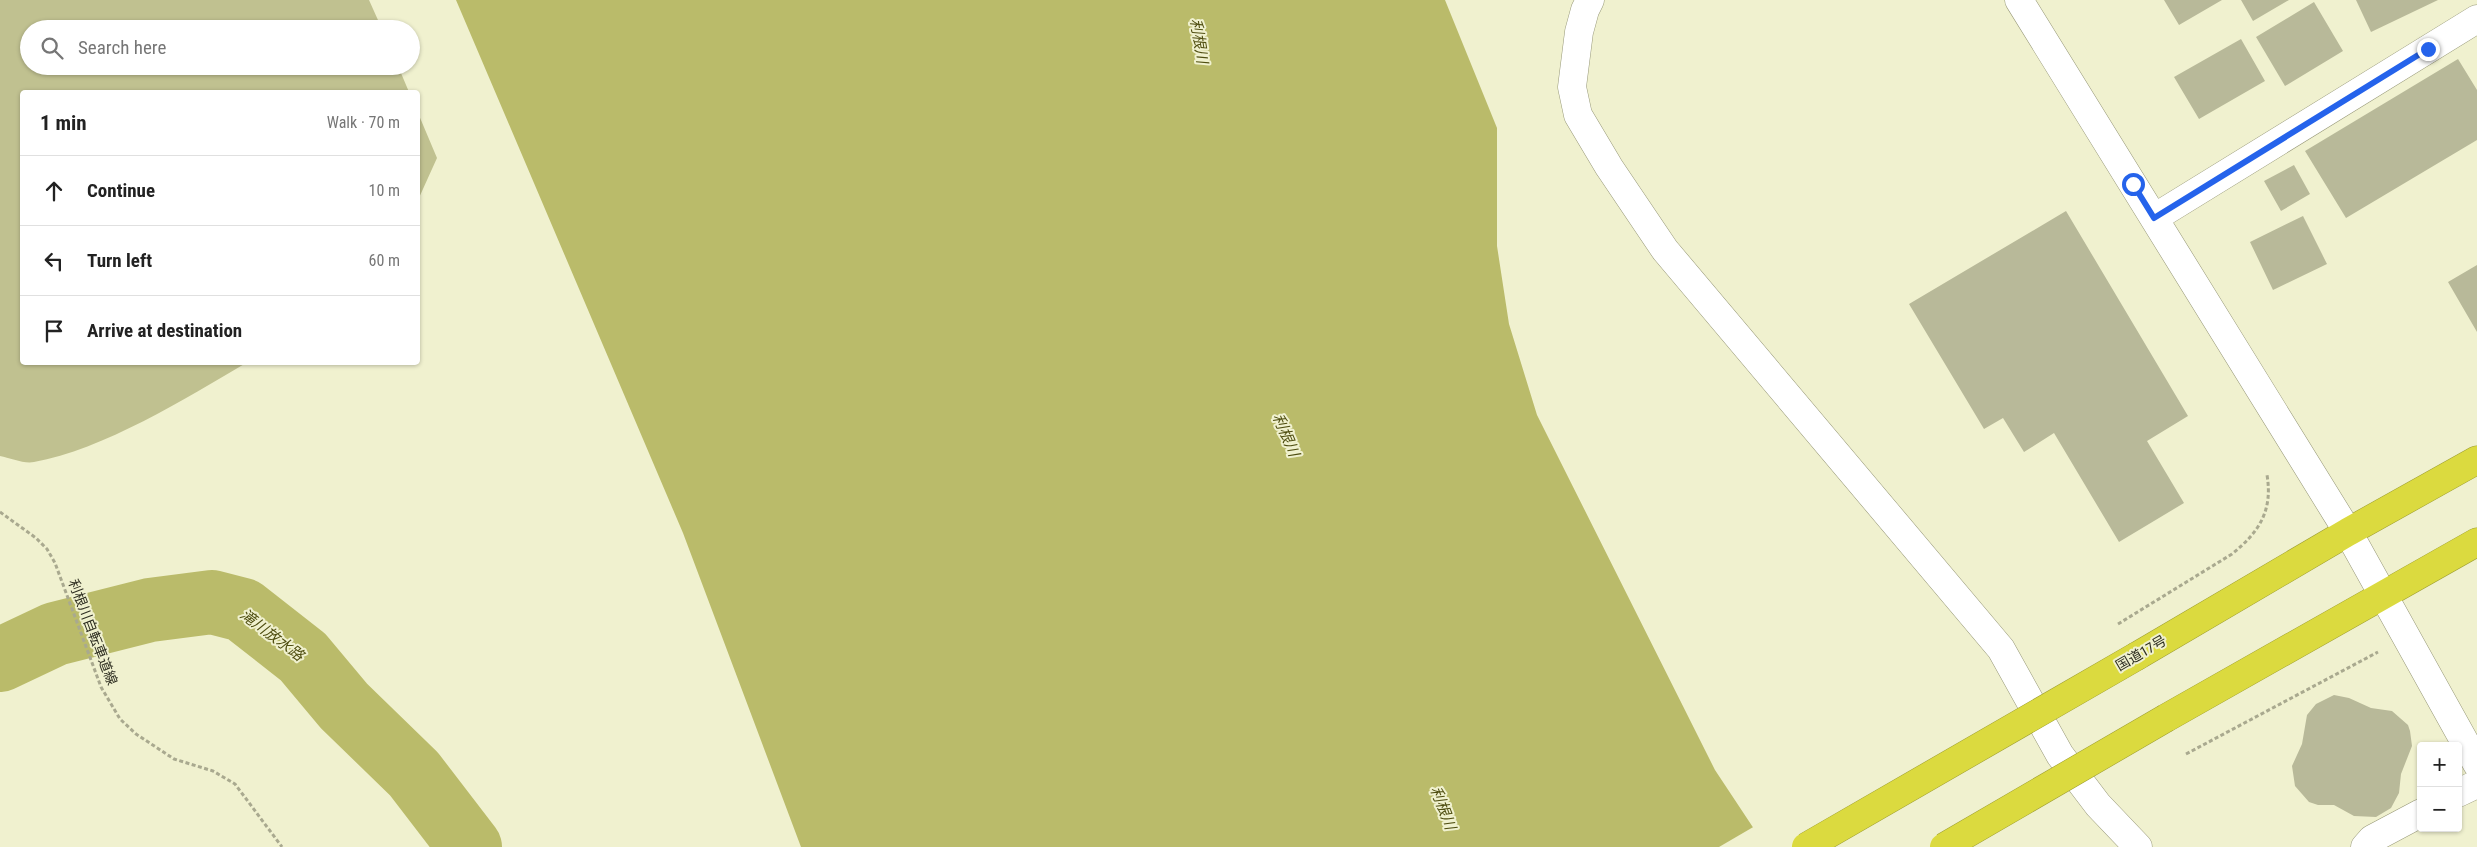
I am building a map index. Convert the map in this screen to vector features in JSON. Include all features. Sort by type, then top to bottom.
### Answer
[{"type":"highway","name":"国道17号","points":[[1806,847],[2348,532],[2477,460]]},
{"type":"highway","points":[[1944,847],[2166,718],[2477,542]]},
{"type":"street","points":[[1590,0],[1579,32],[1572,87],[1578,115],[1609,167],[1665,250],[2001,649],[2060,755],[2098,805],[2138,847]]},
{"type":"street","points":[[2019,0],[2348,532],[2477,764]]},
{"type":"street","points":[[2154,218],[2477,18]]},
{"type":"street","points":[[2462,792],[2477,784]]},
{"type":"street","points":[[2365,847],[2372,840],[2417,815]]},
{"type":"path","points":[[2118,624],[2232,554],[2246,542],[2268,506],[2270,491],[2267,475]]},
{"type":"path","name":"利根川自転車道線","points":[[0,512],[47,548],[64,586],[102,687],[120,719],[143,740],[174,759],[213,771],[235,784],[282,847]]},
{"type":"path","points":[[2186,754],[2383,651]]},
{"type":"green space","points":[[0,0],[369,0],[378,20],[20,20],[20,75],[402,75],[408,90],[20,90],[20,365],[243,365],[171,407],[115,435],[88,446],[60,456],[34,462],[21,462],[0,456]]},
{"type":"green space","points":[[420,118],[437,158],[420,196]]},
{"type":"water","name":"利根川","points":[[456,0],[1445,0],[1497,128],[1497,246],[1509,324],[1537,415],[1715,770],[1766,847],[801,847],[683,533]]},
{"type":"pier","points":[[1755,826],[1769,847],[1719,847]]},
{"type":"building","points":[[2164,0],[2222,0],[2179,25]]},
{"type":"building","points":[[2241,0],[2289,0],[2253,21]]},
{"type":"building","points":[[2356,0],[2438,0],[2371,32]]},
{"type":"building","points":[[2314,2],[2343,51],[2285,86],[2256,37]]},
{"type":"building","points":[[2241,39],[2265,81],[2199,119],[2174,77]]},
{"type":"building","points":[[2458,59],[2477,90],[2477,140],[2346,218],[2305,151]]},
{"type":"building","points":[[2294,165],[2310,194],[2281,211],[2264,181]]},
{"type":"building","points":[[2066,211],[2188,416],[2147,441],[2184,503],[2119,542],[2054,433],[2024,452],[2003,418],[1984,429],[1909,304]]},
{"type":"building","points":[[2303,216],[2327,264],[2273,290],[2250,242]]},
{"type":"building","points":[[2477,265],[2477,332],[2448,282]]},
{"type":"building","points":[[2334,695],[2349,698],[2371,708],[2392,711],[2408,725],[2412,746],[2401,774],[2399,793],[2391,808],[2376,817],[2354,816],[2334,805],[2318,805],[2309,802],[2295,786],[2292,766],[2302,744],[2307,715],[2316,704]]},
{"type":"waterway","name":"滝川放水路","points":[[0,660],[55,634],[150,610],[212,602],[243,610],[303,657],[344,706],[414,774],[470,847]]},
{"type":"route","points":[[2133,184],[2154,218],[2428,49]]}]
